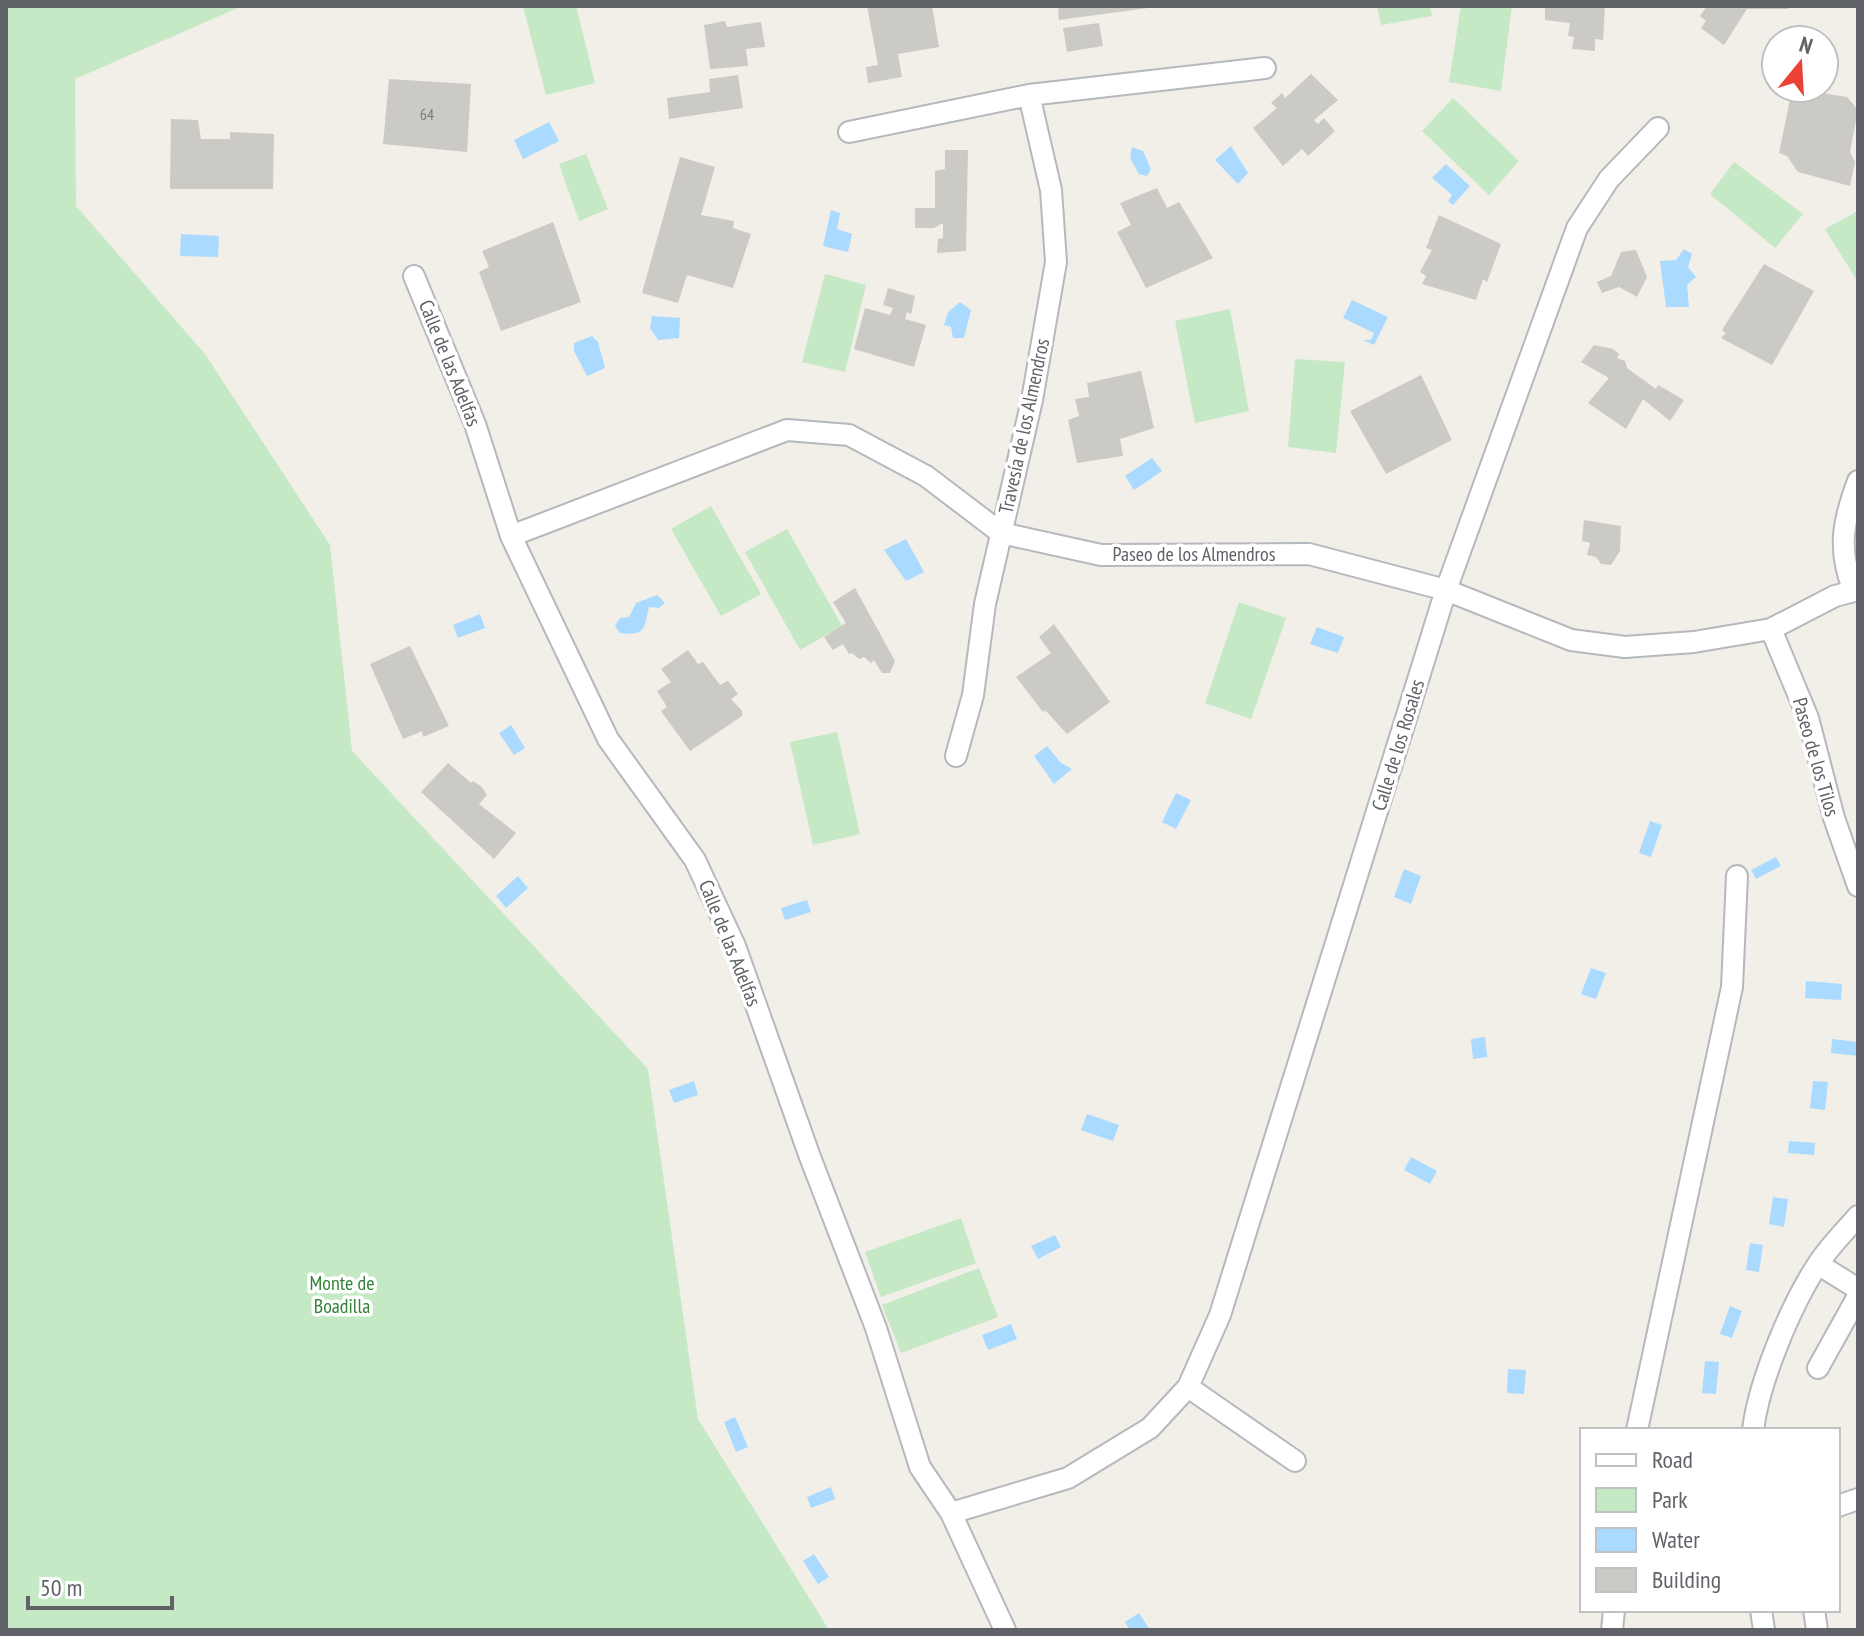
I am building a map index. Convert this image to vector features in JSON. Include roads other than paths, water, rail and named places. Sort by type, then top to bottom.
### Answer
[{"type":"street","points":[[849,132],[1029,95],[1265,68]]},
{"type":"street","name":"Travesía de los Almendros","points":[[956,756],[973,695],[985,604],[1032,400],[1056,262],[1051,190],[1029,95]]},
{"type":"street","name":"Calle de los Rosales","points":[[951,1513],[1068,1478],[1150,1428],[1188,1387],[1220,1315],[1446,590],[1577,228],[1609,179],[1658,128]]},
{"type":"street","name":"Calle de las Adelfas","points":[[414,276],[475,424],[511,536],[608,739],[695,860],[735,946],[810,1157],[876,1328],[920,1467],[951,1513],[1005,1630]]},
{"type":"street","name":"Paseo de los Almendros","points":[[511,536],[787,430],[849,435],[926,476],[1001,533],[1101,555],[1309,554],[1446,590],[1571,640],[1617,647],[1694,642],[1771,629],[1835,596],[1856,590],[1841,548],[1842,527],[1858,481]]},
{"type":"street","name":"Paseo de los Tilos","points":[[1771,629],[1808,718],[1834,818],[1858,886]]},
{"type":"street","points":[[1637,1428],[1732,987],[1737,876]]},
{"type":"street","points":[[1753,1428],[1774,1354],[1818,1264],[1858,1216]]},
{"type":"street","points":[[1818,1264],[1858,1289]]},
{"type":"street","points":[[1818,1368],[1858,1296]]},
{"type":"street","points":[[1188,1387],[1295,1461]]},
{"type":"water","points":[[549,122],[559,141],[523,159],[514,140]]},
{"type":"water","points":[[1231,146],[1248,173],[1238,184],[1215,160]]},
{"type":"water","points":[[1132,147],[1143,151],[1151,169],[1147,176],[1139,174],[1130,158]]},
{"type":"water","points":[[1446,164],[1470,186],[1453,205],[1448,201],[1452,195],[1432,178]]},
{"type":"water","points":[[831,210],[840,213],[837,229],[852,234],[848,252],[823,246]]},
{"type":"water","points":[[181,234],[219,236],[218,257],[180,256]]},
{"type":"water","points":[[1684,249],[1692,254],[1688,267],[1696,277],[1687,285],[1689,307],[1666,307],[1660,261],[1676,260]]},
{"type":"water","points":[[1352,300],[1388,317],[1374,345],[1363,340],[1371,340],[1374,333],[1343,318]]},
{"type":"water","points":[[960,302],[971,310],[964,338],[953,338],[951,327],[944,325],[948,312]]},
{"type":"water","points":[[652,316],[680,318],[679,338],[658,340],[650,328]]},
{"type":"water","points":[[592,336],[598,342],[605,368],[587,376],[574,351],[574,343]]},
{"type":"water","points":[[1152,458],[1162,471],[1134,490],[1125,476]]},
{"type":"water","points":[[906,539],[924,572],[906,581],[884,550]]},
{"type":"water","points":[[657,595],[665,603],[659,608],[649,607],[643,629],[635,633],[620,633],[615,626],[620,618],[629,617],[636,603]]},
{"type":"water","points":[[480,614],[485,628],[458,638],[453,625]]},
{"type":"water","points":[[1317,627],[1344,637],[1338,653],[1310,644]]},
{"type":"water","points":[[511,725],[525,748],[514,755],[499,733]]},
{"type":"water","points":[[1047,746],[1061,763],[1072,769],[1054,784],[1034,756]]},
{"type":"water","points":[[1176,793],[1191,800],[1176,829],[1162,822]]},
{"type":"water","points":[[1650,821],[1662,825],[1651,857],[1639,853]]},
{"type":"water","points":[[1776,857],[1781,866],[1756,879],[1751,870]]},
{"type":"water","points":[[1404,869],[1421,876],[1411,904],[1394,897]]},
{"type":"water","points":[[518,876],[528,888],[506,908],[496,896]]},
{"type":"water","points":[[807,900],[811,912],[785,920],[781,908]]},
{"type":"water","points":[[1591,968],[1606,973],[1596,999],[1581,994]]},
{"type":"water","points":[[1806,981],[1842,984],[1841,1000],[1805,998]]},
{"type":"water","points":[[1485,1037],[1487,1057],[1473,1059],[1471,1039]]},
{"type":"water","points":[[1832,1039],[1858,1042],[1858,1056],[1831,1053]]},
{"type":"water","points":[[694,1081],[698,1095],[674,1103],[669,1090]]},
{"type":"water","points":[[1813,1081],[1828,1082],[1825,1110],[1810,1108]]},
{"type":"water","points":[[1087,1114],[1119,1125],[1113,1141],[1081,1130]]},
{"type":"water","points":[[1789,1141],[1815,1143],[1814,1155],[1788,1153]]},
{"type":"water","points":[[1411,1157],[1437,1171],[1430,1184],[1404,1170]]},
{"type":"water","points":[[1773,1197],[1788,1199],[1784,1227],[1769,1224]]},
{"type":"water","points":[[1055,1235],[1061,1247],[1038,1259],[1031,1246]]},
{"type":"water","points":[[1750,1243],[1763,1245],[1759,1272],[1746,1270]]},
{"type":"water","points":[[1730,1306],[1742,1311],[1732,1338],[1720,1334]]},
{"type":"water","points":[[1011,1324],[1017,1339],[988,1350],[982,1335]]},
{"type":"water","points":[[1705,1361],[1719,1362],[1716,1394],[1702,1393]]},
{"type":"water","points":[[1508,1369],[1526,1370],[1524,1394],[1507,1393]]},
{"type":"water","points":[[735,1417],[748,1447],[736,1452],[724,1422]]},
{"type":"water","points":[[831,1487],[835,1499],[811,1508],[807,1497]]},
{"type":"water","points":[[814,1554],[829,1577],[818,1584],[803,1561]]},
{"type":"water","points":[[1139,1613],[1150,1630],[1130,1630],[1125,1622]]},
{"type":"park label","name":"Monte de Boadilla","points":[[342,1294]]}]
